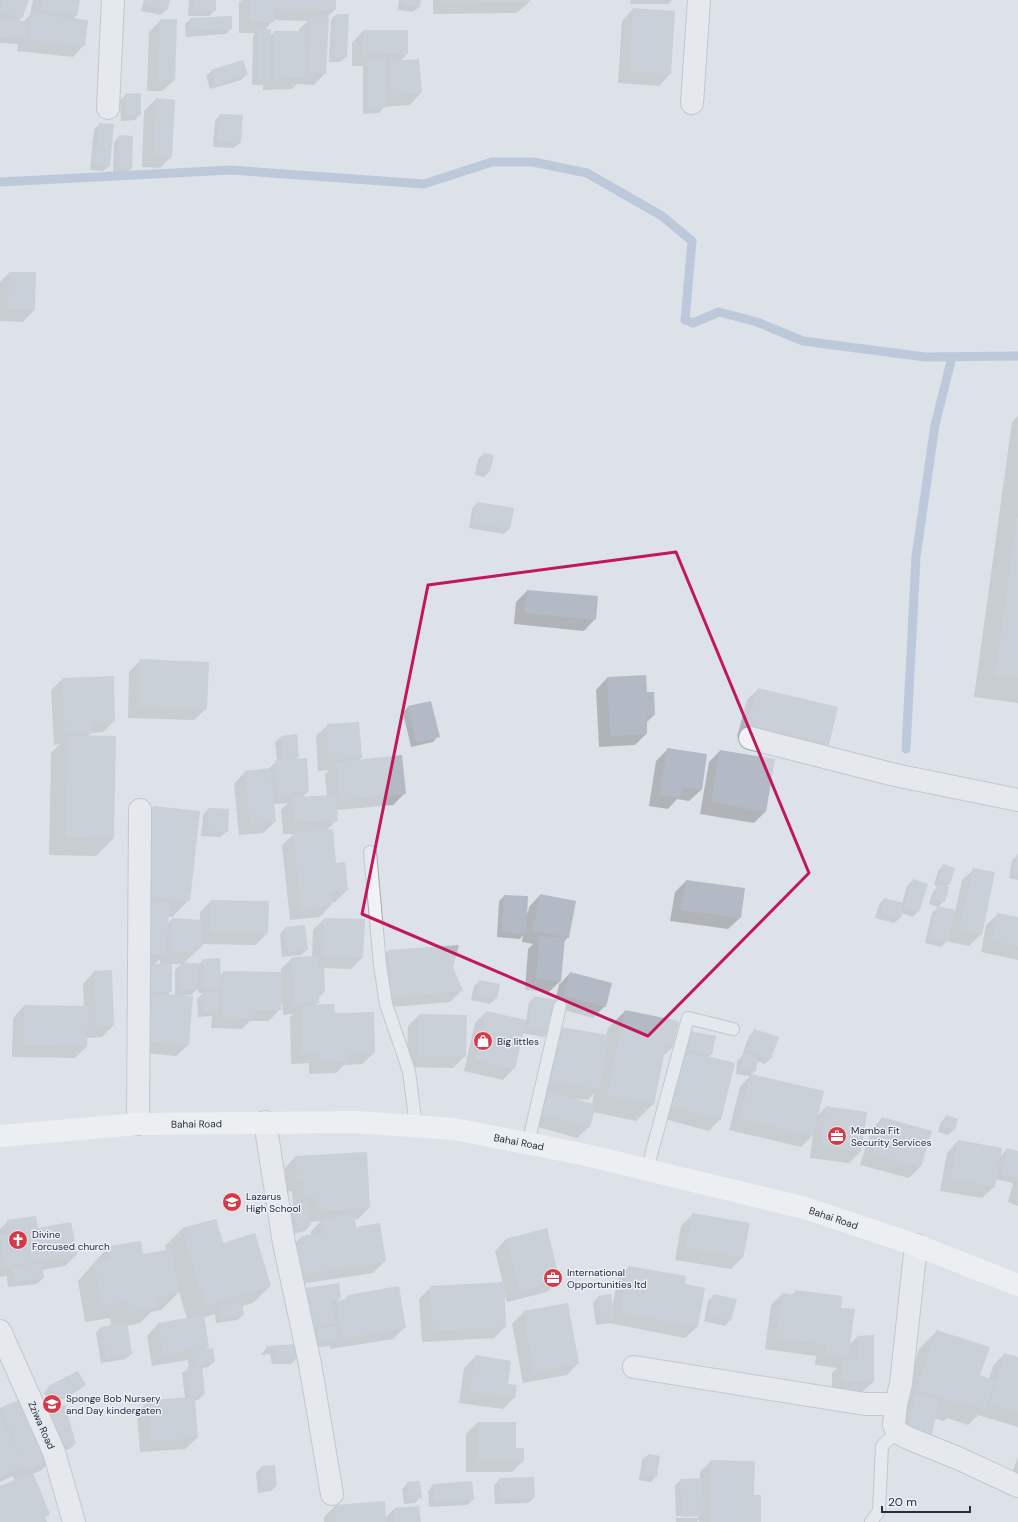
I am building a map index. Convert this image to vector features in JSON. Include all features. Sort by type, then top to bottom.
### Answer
[{"type":"street","points":[[108,108],[113,0]]},
{"type":"street","points":[[692,103],[699,0]]},
{"type":"street","points":[[750,738],[895,775],[1018,800]]},
{"type":"street","points":[[138,1124],[140,810]]},
{"type":"street","points":[[265,1122],[284,1243],[310,1364],[332,1494]]},
{"type":"street","name":"Bahai Road","points":[[0,1136],[138,1124],[265,1122],[356,1122],[454,1129],[582,1154],[805,1208],[916,1245],[1018,1285]]},
{"type":"street","points":[[916,1245],[901,1384],[896,1404],[894,1425],[897,1432],[908,1438],[960,1459],[1018,1486]]},
{"type":"street","name":"Zziwa Road","points":[[0,1331],[54,1452],[74,1522]]},
{"type":"street","points":[[634,1367],[865,1404],[896,1404]]},
{"type":"lane","points":[[370,852],[380,965],[386,1004],[409,1071],[416,1126]]},
{"type":"lane","points":[[528,1144],[560,1006]]},
{"type":"lane","points":[[647,1170],[688,1018],[733,1030]]},
{"type":"lane","points":[[870,1522],[879,1511],[882,1446],[897,1432]]},
{"type":"highlighted area","points":[[676,552],[809,873],[648,1036],[362,914],[428,585]]},
{"type":"building","points":[[2,0],[29,0],[22,19],[0,11]]},
{"type":"building","points":[[42,0],[80,0],[77,16],[40,10]]},
{"type":"building","points":[[148,0],[170,0],[168,10],[146,5]]},
{"type":"building","points":[[193,0],[216,0],[216,11],[193,11]]},
{"type":"building","points":[[250,0],[336,0],[336,10],[275,9],[274,22],[250,22]]},
{"type":"building","points":[[403,0],[421,0],[420,7],[403,5]]},
{"type":"building","points":[[444,0],[530,0],[530,2],[444,3]]},
{"type":"building","points":[[633,8],[675,11],[671,74],[629,72]]},
{"type":"building","points":[[31,13],[88,20],[85,46],[28,40]]},
{"type":"building","points":[[336,14],[349,14],[347,57],[334,57]]},
{"type":"building","points":[[232,16],[232,29],[191,31],[190,18]]},
{"type":"building","points":[[310,17],[329,17],[326,74],[308,73]]},
{"type":"building","points":[[0,19],[27,21],[26,39],[0,38]]},
{"type":"building","points":[[160,19],[177,19],[175,80],[158,80]]},
{"type":"building","points":[[258,29],[271,29],[271,80],[258,80]]},
{"type":"building","points":[[363,30],[408,30],[408,54],[363,55]]},
{"type":"building","points":[[274,31],[304,31],[305,78],[274,79]]},
{"type":"building","points":[[419,59],[422,93],[393,96],[390,61]]},
{"type":"building","points":[[243,60],[248,75],[216,85],[211,70]]},
{"type":"building","points":[[368,60],[385,60],[385,108],[368,108]]},
{"type":"building","points":[[141,93],[141,115],[126,115],[125,94]]},
{"type":"building","points":[[156,98],[175,100],[172,157],[153,156]]},
{"type":"building","points":[[220,114],[243,115],[241,143],[218,142]]},
{"type":"building","points":[[99,123],[114,124],[110,166],[95,165]]},
{"type":"building","points":[[119,135],[133,136],[132,169],[118,168]]},
{"type":"building","points":[[9,272],[36,272],[35,310],[8,310]]},
{"type":"building","points":[[483,453],[494,455],[490,472],[480,470]]},
{"type":"building","points":[[477,502],[514,508],[510,529],[474,523]]},
{"type":"building","points":[[1018,518],[1018,678],[995,675]]},
{"type":"building","points":[[527,590],[598,596],[596,620],[525,613]]},
{"type":"building","points":[[140,659],[209,662],[207,709],[139,707]]},
{"type":"building","points":[[646,675],[647,692],[654,692],[655,715],[647,715],[647,734],[610,736],[607,677]]},
{"type":"building","points":[[114,676],[115,721],[92,722],[92,733],[65,734],[62,678]]},
{"type":"building","points":[[758,688],[838,707],[829,745],[748,725]]},
{"type":"building","points":[[431,701],[440,737],[416,742],[408,706]]},
{"type":"building","points":[[359,722],[362,758],[329,760],[327,724]]},
{"type":"building","points":[[297,734],[299,757],[283,759],[281,736]]},
{"type":"building","points":[[68,735],[116,736],[114,839],[66,838]]},
{"type":"building","points":[[667,748],[707,754],[702,790],[682,787],[680,798],[660,795]]},
{"type":"building","points":[[720,750],[775,759],[766,812],[711,802]]},
{"type":"building","points":[[402,755],[406,794],[340,800],[336,762]]},
{"type":"building","points":[[307,758],[309,791],[278,794],[275,760]]},
{"type":"building","points":[[270,768],[276,822],[250,824],[245,771]]},
{"type":"building","points":[[336,795],[338,821],[294,823],[292,797]]},
{"type":"building","points":[[153,806],[200,811],[190,901],[144,896]]},
{"type":"building","points":[[208,808],[229,809],[228,832],[207,831]]},
{"type":"building","points":[[333,829],[336,863],[345,862],[348,890],[331,892],[332,905],[301,909],[293,833]]},
{"type":"building","points":[[1018,854],[1018,874],[1014,873]]},
{"type":"building","points":[[943,864],[955,868],[950,884],[939,880]]},
{"type":"building","points":[[973,868],[995,872],[982,935],[959,930]]},
{"type":"building","points":[[913,879],[928,884],[919,912],[904,907]]},
{"type":"building","points":[[686,880],[745,888],[741,918],[681,910]]},
{"type":"building","points":[[938,884],[949,887],[945,902],[934,899]]},
{"type":"building","points":[[540,894],[576,901],[569,938],[533,931]]},
{"type":"building","points":[[504,895],[528,896],[526,934],[502,932]]},
{"type":"building","points":[[884,898],[904,903],[901,918],[880,913]]},
{"type":"building","points":[[211,900],[269,901],[268,933],[211,933]]},
{"type":"building","points":[[145,901],[170,903],[165,955],[141,953]]},
{"type":"building","points":[[937,906],[955,910],[948,942],[930,938]]},
{"type":"building","points":[[997,913],[1018,917],[1018,946],[992,941]]},
{"type":"building","points":[[172,918],[203,920],[203,946],[195,947],[195,953],[171,952]]},
{"type":"building","points":[[324,918],[365,919],[363,958],[323,957]]},
{"type":"building","points":[[305,925],[308,950],[288,952],[285,927]]},
{"type":"building","points":[[539,936],[565,938],[561,981],[536,979]]},
{"type":"building","points":[[459,945],[453,967],[463,991],[391,997],[388,950]]},
{"type":"building","points":[[317,956],[318,967],[324,967],[325,992],[319,993],[319,1003],[294,1004],[292,957]]},
{"type":"building","points":[[220,958],[221,987],[204,988],[203,959]]},
{"type":"building","points":[[180,963],[198,963],[198,990],[180,990]]},
{"type":"building","points":[[145,964],[172,964],[172,992],[145,992]]},
{"type":"building","points":[[112,970],[114,1026],[96,1027],[94,971]]},
{"type":"building","points":[[223,971],[282,972],[281,1010],[255,1010],[255,1018],[222,1017]]},
{"type":"building","points":[[570,972],[612,983],[606,1007],[564,996]]},
{"type":"building","points":[[479,980],[500,984],[497,999],[476,994]]},
{"type":"building","points":[[219,991],[220,1010],[204,1012],[202,992]]},
{"type":"building","points":[[148,993],[193,996],[189,1045],[144,1041]]},
{"type":"building","points":[[534,996],[556,1000],[550,1031],[528,1027]]},
{"type":"building","points":[[334,1004],[335,1013],[374,1012],[375,1053],[348,1054],[348,1062],[320,1063],[320,1052],[302,1053],[301,1005]]},
{"type":"building","points":[[24,1005],[88,1006],[87,1047],[23,1046]]},
{"type":"building","points":[[625,1010],[679,1021],[673,1047],[666,1045],[654,1105],[607,1095]]},
{"type":"building","points":[[486,1011],[526,1020],[515,1069],[475,1060]]},
{"type":"building","points":[[419,1014],[467,1015],[466,1057],[418,1056]]},
{"type":"building","points":[[560,1027],[609,1035],[600,1089],[551,1081]]},
{"type":"building","points":[[754,1029],[779,1037],[771,1059],[747,1051]]},
{"type":"building","points":[[690,1031],[716,1036],[712,1055],[686,1050]]},
{"type":"building","points":[[686,1051],[735,1063],[721,1120],[672,1107]]},
{"type":"building","points":[[743,1054],[758,1056],[756,1071],[741,1069]]},
{"type":"building","points":[[751,1074],[824,1091],[813,1136],[740,1119]]},
{"type":"building","points":[[549,1091],[596,1105],[590,1127],[542,1114]]},
{"type":"building","points":[[826,1106],[867,1112],[861,1152],[821,1146]]},
{"type":"building","points":[[946,1115],[958,1119],[955,1130],[943,1127]]},
{"type":"building","points":[[882,1117],[932,1131],[921,1167],[871,1154]]},
{"type":"building","points":[[958,1140],[1002,1148],[995,1187],[950,1179]]},
{"type":"building","points":[[1007,1148],[1018,1151],[1018,1178],[1001,1174]]},
{"type":"building","points":[[367,1152],[370,1208],[317,1211],[316,1198],[304,1199],[303,1181],[297,1181],[296,1156]]},
{"type":"building","points":[[305,1202],[311,1225],[298,1229],[292,1205]]},
{"type":"building","points":[[692,1213],[750,1223],[743,1258],[686,1248]]},
{"type":"building","points":[[354,1214],[356,1227],[380,1223],[386,1262],[297,1275],[292,1245],[302,1243],[301,1236],[324,1233],[322,1219]]},
{"type":"building","points":[[36,1216],[38,1228],[71,1222],[77,1255],[4,1267],[0,1235],[9,1233],[7,1220]]},
{"type":"building","points":[[216,1219],[223,1243],[255,1233],[271,1286],[205,1306],[182,1228]]},
{"type":"building","points":[[547,1228],[560,1281],[519,1291],[506,1239]]},
{"type":"building","points":[[141,1241],[143,1254],[172,1249],[179,1293],[156,1297],[158,1307],[129,1312],[127,1301],[102,1306],[94,1263],[110,1260],[108,1246]]},
{"type":"building","points":[[42,1263],[44,1278],[14,1282],[12,1267]]},
{"type":"building","points":[[629,1266],[686,1276],[685,1284],[705,1288],[698,1327],[620,1313]]},
{"type":"building","points":[[504,1282],[506,1327],[433,1331],[430,1286]]},
{"type":"building","points":[[339,1283],[341,1298],[332,1300],[335,1323],[306,1328],[300,1289]]},
{"type":"building","points":[[399,1286],[406,1328],[342,1339],[336,1301],[348,1299],[348,1295]]},
{"type":"building","points":[[795,1290],[842,1296],[841,1308],[855,1309],[848,1357],[826,1354],[827,1345],[776,1338],[782,1293],[795,1295]]},
{"type":"building","points":[[611,1294],[614,1318],[601,1320],[598,1296]]},
{"type":"building","points":[[713,1294],[737,1299],[731,1321],[709,1316]]},
{"type":"building","points":[[242,1303],[244,1315],[222,1318],[220,1306]]},
{"type":"building","points":[[568,1303],[579,1364],[534,1372],[523,1311]]},
{"type":"building","points":[[204,1315],[209,1347],[163,1355],[158,1323]]},
{"type":"building","points":[[127,1322],[132,1354],[106,1358],[101,1327]]},
{"type":"building","points":[[335,1326],[337,1340],[319,1343],[317,1329]]},
{"type":"building","points":[[936,1330],[990,1347],[980,1375],[995,1380],[986,1409],[963,1401],[962,1405],[917,1390]]},
{"type":"building","points":[[874,1335],[874,1382],[843,1382],[843,1360],[857,1360],[857,1336]]},
{"type":"building","points":[[297,1344],[297,1359],[277,1359],[276,1349],[266,1349],[266,1346]]},
{"type":"building","points":[[213,1348],[215,1362],[194,1365],[192,1351]]},
{"type":"building","points":[[1004,1353],[1018,1357],[1018,1413],[990,1404]]},
{"type":"building","points":[[475,1355],[511,1361],[508,1384],[517,1385],[515,1398],[470,1391]]},
{"type":"building","points":[[202,1365],[205,1394],[190,1396],[187,1367]]},
{"type":"building","points":[[78,1371],[86,1385],[56,1401],[48,1386]]},
{"type":"building","points":[[915,1394],[940,1399],[931,1438],[907,1433]]},
{"type":"building","points":[[28,1396],[54,1458],[26,1470],[24,1465],[0,1477],[0,1414],[22,1459],[0,1408]]},
{"type":"building","points":[[195,1397],[198,1438],[151,1441],[148,1400]]},
{"type":"building","points":[[65,1405],[76,1444],[54,1450],[43,1411]]},
{"type":"building","points":[[477,1422],[516,1422],[516,1448],[524,1448],[524,1461],[477,1461]]},
{"type":"building","points":[[648,1454],[660,1456],[657,1477],[644,1475]]},
{"type":"building","points":[[711,1460],[755,1461],[754,1495],[761,1495],[761,1522],[710,1522]]},
{"type":"building","points":[[275,1465],[277,1486],[263,1488],[261,1466]]},
{"type":"building","points":[[33,1473],[50,1514],[45,1517],[47,1522],[0,1522],[0,1486]]},
{"type":"building","points":[[534,1477],[535,1498],[500,1499],[499,1478]]},
{"type":"building","points":[[702,1478],[704,1516],[682,1517],[680,1479]]},
{"type":"building","points":[[420,1481],[422,1498],[409,1499],[407,1482]]},
{"type":"building","points":[[472,1481],[474,1500],[434,1502],[433,1484]]},
{"type":"building","points":[[385,1501],[386,1522],[336,1522],[335,1505]]},
{"type":"building","points":[[419,1506],[421,1522],[395,1522],[394,1508]]},
{"type":"waterway","points":[[0,182],[231,170],[424,184],[492,162],[533,162],[587,173],[662,216],[692,241],[685,320],[693,323],[719,312],[757,322],[803,341],[925,357],[1018,356]]},
{"type":"waterway","points":[[906,749],[916,557],[935,425],[952,357]]},
{"type":"place","name":"Big littles","points":[[483,1041]]},
{"type":"place","name":"Mamba Fit Security Services","points":[[837,1136]]},
{"type":"place","name":"Lazarus High School","points":[[232,1202]]},
{"type":"place","name":"Divine Forcused church","points":[[18,1240]]},
{"type":"place","name":"International Opportunities ltd","points":[[553,1278]]},
{"type":"place","name":"Sponge Bob Nursery and Day kindergaten","points":[[52,1404]]}]
